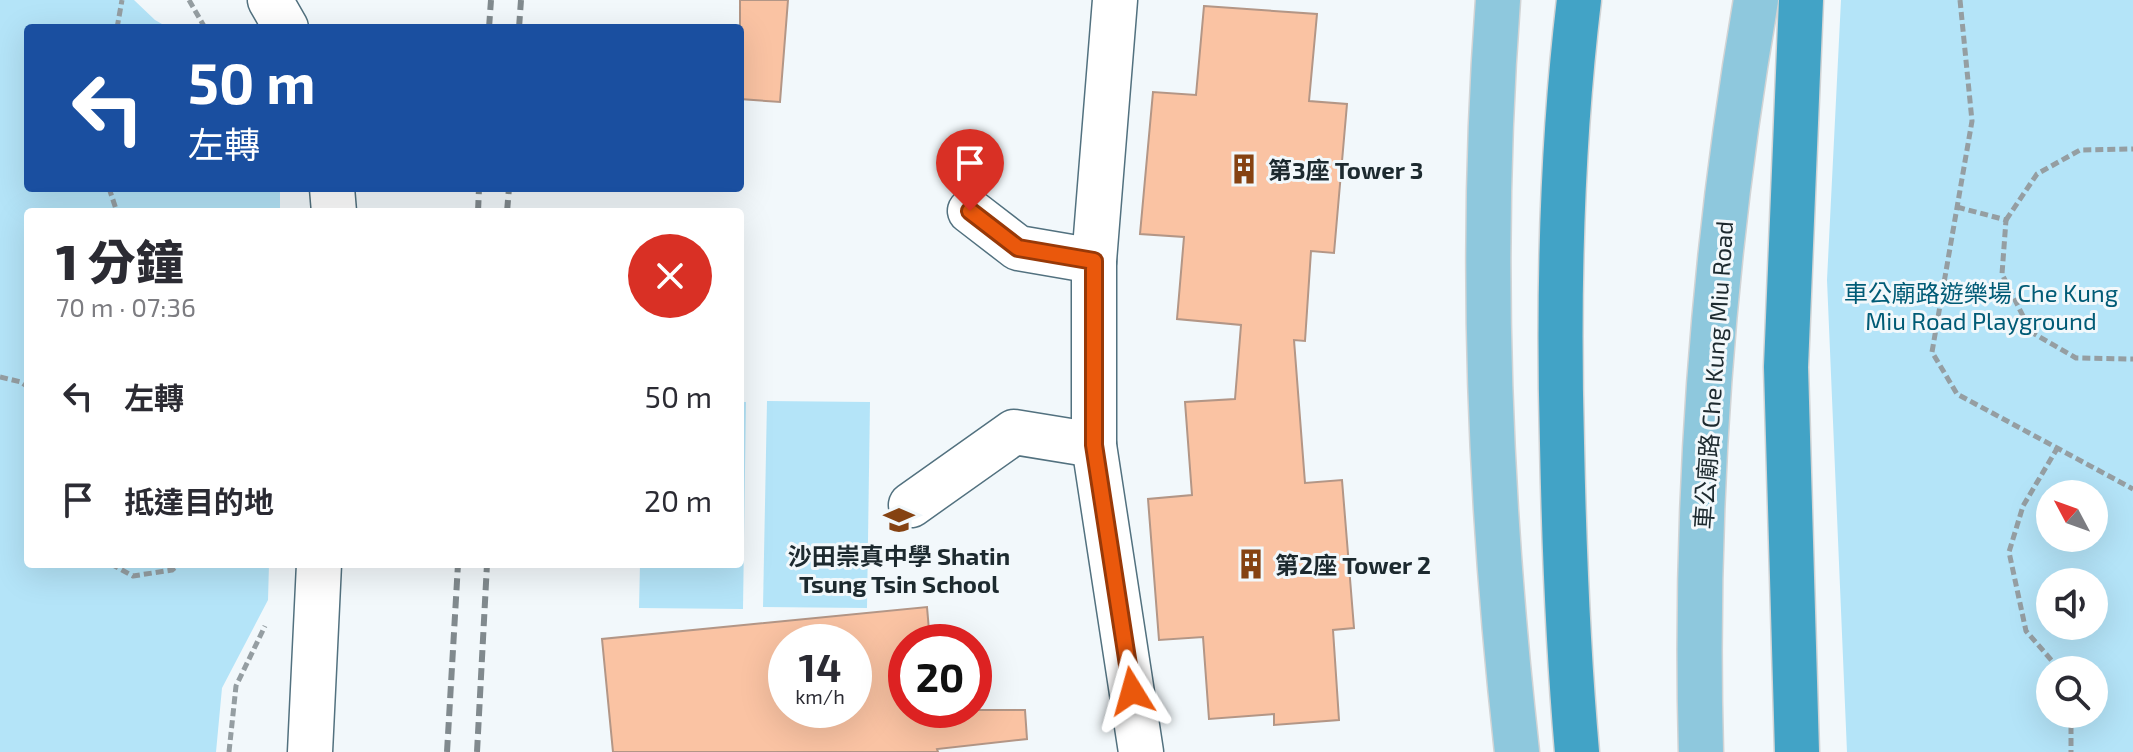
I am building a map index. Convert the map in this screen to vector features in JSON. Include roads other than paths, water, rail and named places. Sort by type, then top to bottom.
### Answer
[{"type":"highway","points":[[1577,752],[1564,537],[1559,311],[1566,122],[1579,0]]},
{"type":"highway","points":[[1797,752],[1786,367],[1801,0]]},
{"type":"main road","points":[[1498,0],[1489,197],[1489,342],[1498,567],[1517,752]]},
{"type":"main road","name":"車公廟路 Che Kung Miu Road","points":[[1701,752],[1699,585],[1708,372],[1720,248],[1756,0]]},
{"type":"lane","points":[[270,0],[284,24]]},
{"type":"lane","points":[[1115,0],[1094,261],[1094,445],[1141,752]]},
{"type":"lane","points":[[970,211],[1018,248],[1094,261]]},
{"type":"lane","points":[[911,505],[1014,432],[1094,445]]},
{"type":"lane","points":[[310,752],[319,568]]},
{"type":"railway","points":[[489,24],[491,0]]},
{"type":"railway","points":[[519,24],[521,0]]},
{"type":"railway","points":[[478,208],[479,192]]},
{"type":"railway","points":[[507,208],[509,192]]},
{"type":"railway","points":[[447,752],[458,568]]},
{"type":"railway","points":[[477,752],[487,568]]},
{"type":"place","name":"第3座 Tower 3","points":[[1244,169]]},
{"type":"place","name":"沙田崇真中學 Shatin Tsung Tsin School","points":[[899,520]]},
{"type":"place","name":"第2座 Tower 2","points":[[1251,564]]},
{"type":"park label","name":"車公廟路遊樂場 Che Kung Miu Road Playground","points":[[1981,306]]}]
